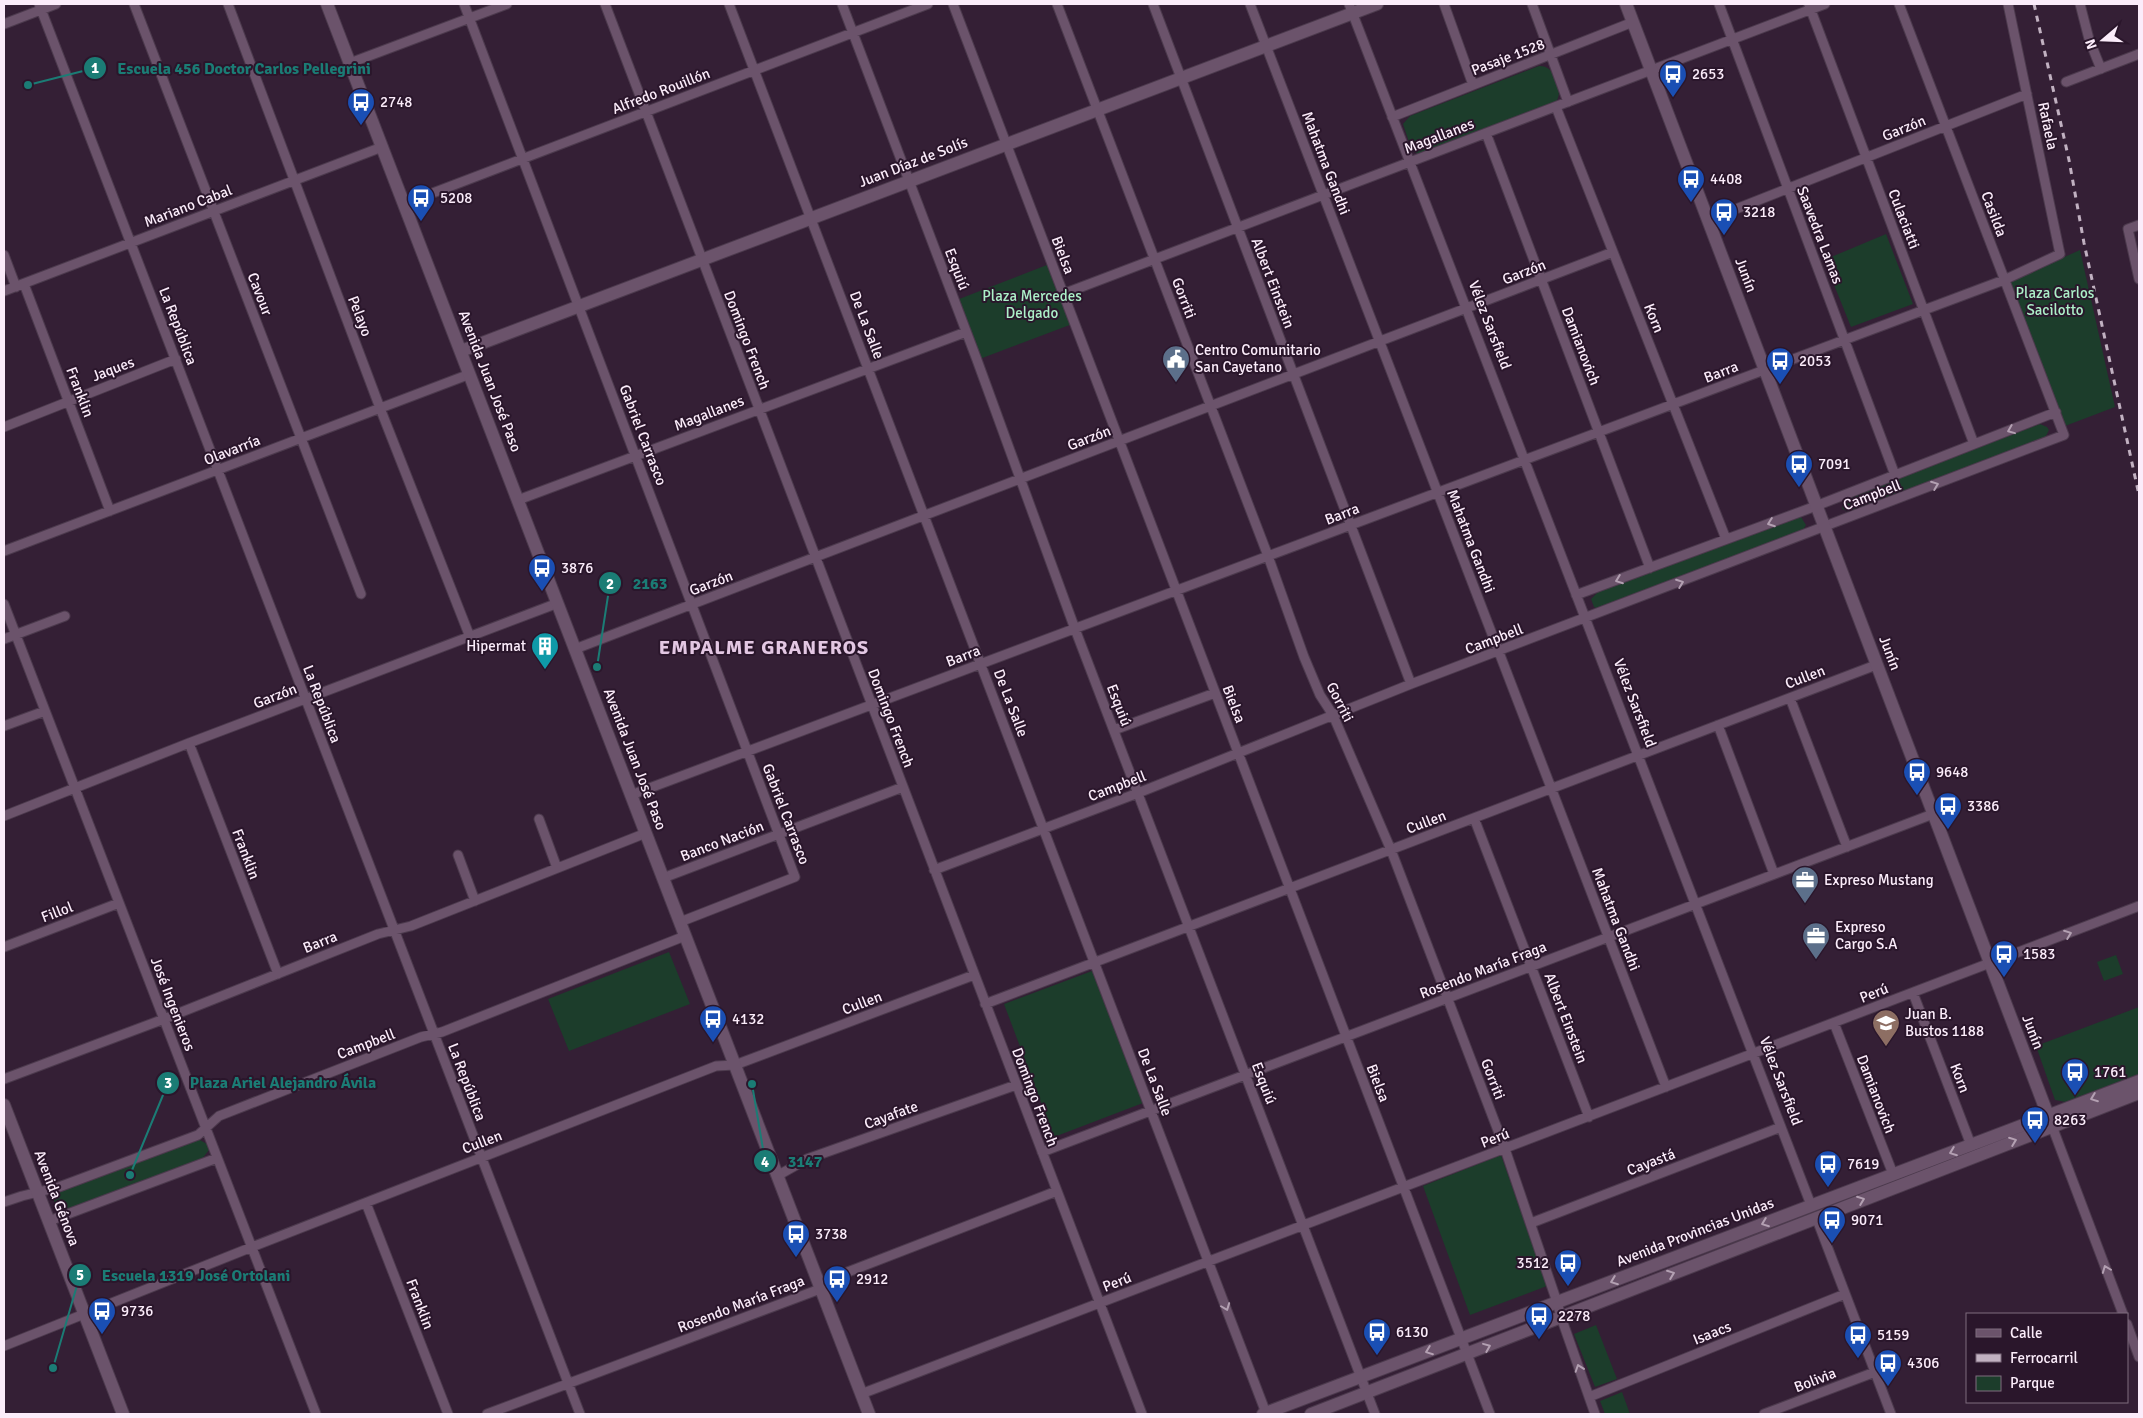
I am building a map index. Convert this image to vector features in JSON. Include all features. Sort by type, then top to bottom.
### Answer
[{"type":"main road","name":"Avenida Juan José Paso","points":[[327,4],[868,1414]]},
{"type":"main road","name":"Juan Díaz de Solís","points":[[461,351],[1266,46],[1351,8],[1377,4]]},
{"type":"main road","name":"Junín","points":[[1626,4],[2049,1121]]},
{"type":"main road","name":"Avenida Provincias Unidas","points":[[1264,1414],[1557,1302],[1813,1211],[2049,1121],[2139,1081]]},
{"type":"main road","name":"Avenida Provincias Unidas","points":[[1311,1414],[1561,1317],[1813,1211],[1893,1174],[1971,1145],[2139,1093]]},
{"type":"main road","name":"Avenida Génova","points":[[4,1104],[123,1414]]},
{"type":"street","points":[[4,24],[41,7],[56,4]]},
{"type":"street","name":"Cavour","points":[[134,4],[361,594]]},
{"type":"street","name":"Pelayo","points":[[228,4],[380,408],[470,637]]},
{"type":"street","name":"Gabriel Carrasco","points":[[464,4],[796,877],[680,922]]},
{"type":"street","points":[[350,63],[507,4]]},
{"type":"street","name":"Domingo French","points":[[605,4],[1142,1414]]},
{"type":"street","name":"De La Salle","points":[[730,4],[1209,1262],[1264,1414]]},
{"type":"street","name":"Esquiú","points":[[842,4],[966,332],[1075,629],[1376,1414]]},
{"type":"street","name":"Alfredo Rouillón","points":[[404,204],[928,4]]},
{"type":"street","name":"Bielsa","points":[[953,4],[1490,1414]]},
{"type":"street","name":"Gorriti","points":[[1057,4],[1268,556],[1304,657],[1320,695],[1333,714],[1391,850],[1505,1149],[1595,1414]]},
{"type":"street","name":"Albert Einstein","points":[[1152,4],[1411,684]]},
{"type":"street","name":"Mahatma Gandhi","points":[[1250,4],[1666,1087]]},
{"type":"street","points":[[1444,4],[1473,85]]},
{"type":"street","points":[[1532,4],[1568,102]]},
{"type":"street","name":"Saavedra Lamas","points":[[1719,4],[1895,475]]},
{"type":"street","name":"Magallanes","points":[[1064,294],[1732,39],[1809,6],[1825,4]]},
{"type":"street","name":"Casilda","points":[[1899,4],[2064,435]]},
{"type":"street","name":"Rafaela","points":[[2008,4],[2060,254]]},
{"type":"street","points":[[2080,4],[2089,39],[2101,69]]},
{"type":"street","name":"Culaciatti","points":[[1809,6],[1974,444]]},
{"type":"street","name":"La República","points":[[41,7],[580,1414]]},
{"type":"street","name":"Vélez Sarsfield","points":[[1351,8],[1891,1414]]},
{"type":"street","name":"Pasaje 1528","points":[[1392,117],[1633,22]]},
{"type":"street","points":[[2066,82],[2139,54]]},
{"type":"street","name":"Garzón","points":[[1708,220],[2027,94]]},
{"type":"street","name":"Korn","points":[[1556,106],[1726,539]]},
{"type":"street","name":"Damianovich","points":[[1486,133],[1650,568]]},
{"type":"street","name":"Mariano Cabal","points":[[4,291],[382,147]]},
{"type":"street","points":[[2139,225],[2128,229],[2139,279]]},
{"type":"street","name":"Garzón","points":[[575,649],[1613,252]]},
{"type":"street","name":"Barra","points":[[631,795],[1924,311],[2004,280],[2060,254]]},
{"type":"street","name":"Franklin","points":[[4,255],[20,285],[68,401],[110,511]]},
{"type":"street","name":"Magallanes","points":[[518,500],[966,332]]},
{"type":"street","name":"Jaques","points":[[4,427],[176,359]]},
{"type":"street","name":"Olavarría","points":[[4,551],[470,374]]},
{"type":"street","name":"Campbell","points":[[1576,596],[1816,506],[2056,412]]},
{"type":"street","name":"Campbell","points":[[934,870],[1138,793],[1333,714],[1825,528],[2064,435]]},
{"type":"street","name":"Garzón","points":[[4,816],[189,743],[558,603]]},
{"type":"street","name":"José Ingenieros","points":[[4,604],[316,1414]]},
{"type":"street","points":[[4,639],[65,616]]},
{"type":"street","name":"Cullen","points":[[986,1004],[1876,665]]},
{"type":"street","points":[[1114,730],[1215,693]]},
{"type":"street","points":[[1790,698],[1847,847]]},
{"type":"street","points":[[4,726],[45,711]]},
{"type":"street","points":[[1718,725],[1774,874]]},
{"type":"street","name":"Franklin","points":[[189,743],[278,974]]},
{"type":"street","name":"Banco Nación","points":[[663,878],[903,787]]},
{"type":"street","name":"Rosendo María Fraga","points":[[1042,1152],[1933,814]]},
{"type":"street","name":"Albert Einstein","points":[[1474,818],[1589,1117]]},
{"type":"street","points":[[539,819],[557,868]]},
{"type":"street","name":"Barra","points":[[4,1079],[164,1019],[378,934],[411,926],[646,833]]},
{"type":"street","points":[[458,855],[475,901]]},
{"type":"street","name":"Fillol","points":[[4,947],[119,903]]},
{"type":"street","name":"Perú","points":[[861,1394],[2139,906]]},
{"type":"street","name":"Campbell","points":[[4,1202],[58,1187],[198,1135],[219,1116],[685,936]]},
{"type":"street","name":"Cullen","points":[[4,1346],[716,1066],[735,1065],[974,975]]},
{"type":"street","name":"Korn","points":[[1913,993],[1971,1145]]},
{"type":"street","name":"Damianovich","points":[[1834,1023],[1893,1174]]},
{"type":"street","name":"Cayafate","points":[[777,1176],[807,1159],[1016,1084]]},
{"type":"street","name":"Junín","points":[[2049,1121],[2123,1313]]},
{"type":"street","name":"Cayastá","points":[[1531,1223],[1781,1127]]},
{"type":"street","points":[[49,1221],[217,1158]]},
{"type":"street","name":"Rosendo María Fraga","points":[[487,1414],[820,1289],[827,1281],[840,1275],[1057,1191]]},
{"type":"street","name":"Franklin","points":[[366,1203],[448,1414]]},
{"type":"street","name":"Isaacs","points":[[1589,1398],[1845,1294]]},
{"type":"street","points":[[2128,1327],[2139,1357]]},
{"type":"street","name":"Bolivia","points":[[1764,1414],[1784,1411],[1875,1372]]},
{"type":"green space","points":[[1539,66],[1545,67],[1554,74],[1559,91],[1556,102],[1418,154],[1412,151],[1403,124],[1410,116]]},
{"type":"green space","points":[[1886,234],[1913,304],[1851,327],[1824,260]]},
{"type":"green space","name":"Plaza Carlos Sacilotto","points":[[2080,250],[2115,407],[2065,426],[2009,282]]},
{"type":"green space","name":"Plaza Mercedes Delgado","points":[[1052,263],[1075,323],[977,360],[954,301]]},
{"type":"green space","points":[[2040,424],[2049,430],[2046,436],[2041,439],[1849,512],[1842,509],[1843,502],[1851,496]]},
{"type":"green space","points":[[1795,517],[1801,517],[1806,525],[1802,532],[1598,609],[1594,607],[1591,599],[1598,592]]},
{"type":"green space","points":[[669,952],[690,1004],[569,1051],[548,999]]},
{"type":"green space","points":[[2116,955],[2123,974],[2104,981],[2097,962]]},
{"type":"green space","points":[[1092,971],[1143,1103],[1054,1137],[1004,1004]]},
{"type":"green space","points":[[2139,1007],[2139,1074],[2066,1102],[2055,1100],[2036,1046]]},
{"type":"green space","points":[[198,1139],[207,1144],[209,1150],[202,1159],[64,1212],[55,1207],[53,1196],[57,1192]]},
{"type":"green space","points":[[1501,1155],[1547,1286],[1470,1315],[1423,1186]]},
{"type":"green space","points":[[1596,1325],[1617,1379],[1595,1387],[1574,1334]]},
{"type":"green space","points":[[1622,1392],[1630,1414],[1605,1414],[1600,1401]]},
{"type":"railway","points":[[2034,4],[2069,160],[2084,243],[2139,495]]},
{"type":"place","name":"Escuela 456 Doctor Carlos Pellegrini","points":[[28,85]]},
{"type":"place","name":"2653","points":[[1673,98]]},
{"type":"place","name":"2748","points":[[361,126]]},
{"type":"place","name":"4408","points":[[1691,203]]},
{"type":"place","name":"5208","points":[[421,222]]},
{"type":"place","name":"3218","points":[[1724,236]]},
{"type":"place","name":"Centro Comunitario San Cayetano","points":[[1176,383]]},
{"type":"place","name":"2053","points":[[1780,385]]},
{"type":"place","name":"7091","points":[[1799,488]]},
{"type":"place","name":"3876","points":[[542,592]]},
{"type":"place","name":"2163","points":[[597,667]]},
{"type":"place","name":"Hipermat","points":[[545,670]]},
{"type":"place","name":"9648","points":[[1917,796]]},
{"type":"place","name":"3386","points":[[1948,830]]},
{"type":"place","name":"Expreso Mustang","points":[[1805,904]]},
{"type":"place","name":"Expreso Cargo S.A","points":[[1816,960]]},
{"type":"place","name":"1583","points":[[2004,978]]},
{"type":"place","name":"4132","points":[[713,1043]]},
{"type":"place","name":"Juan B. Bustos 1188","points":[[1886,1047]]},
{"type":"place","name":"3147","points":[[752,1084]]},
{"type":"place","name":"1761","points":[[2075,1096]]},
{"type":"place","name":"8263","points":[[2035,1144]]},
{"type":"place","name":"Plaza Ariel Alejandro Ávila","points":[[130,1175]]},
{"type":"place","name":"7619","points":[[1828,1188]]},
{"type":"place","name":"9071","points":[[1832,1244]]},
{"type":"place","name":"3738","points":[[796,1258]]},
{"type":"place","name":"3512","points":[[1568,1287]]},
{"type":"place","name":"2912","points":[[837,1303]]},
{"type":"place","name":"9736","points":[[102,1335]]},
{"type":"place","name":"2278","points":[[1539,1340]]},
{"type":"place","name":"6130","points":[[1377,1356]]},
{"type":"place","name":"5159","points":[[1858,1359]]},
{"type":"place","name":"Escuela 1319 José Ortolani","points":[[53,1368]]},
{"type":"place","name":"4306","points":[[1888,1387]]},
{"type":"district","name":"EMPALME GRANEROS","points":[[764,647]]}]
